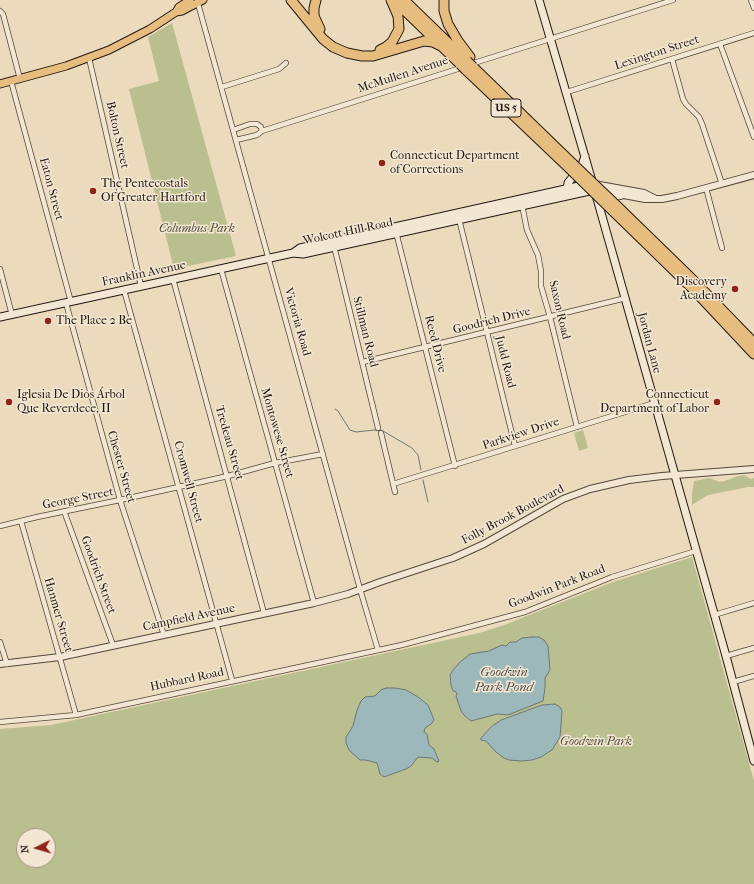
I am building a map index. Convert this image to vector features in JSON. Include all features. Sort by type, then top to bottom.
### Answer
[{"type":"highway","points":[[291,0],[323,39],[344,52],[358,56],[372,56],[424,41],[433,42],[443,47]]},
{"type":"highway","points":[[316,0],[314,16],[318,26],[325,35],[343,48],[363,52],[384,48],[392,42],[397,35],[399,18],[393,0]]},
{"type":"highway","name":"US 5","points":[[393,0],[443,47],[470,64],[615,209],[754,354]]},
{"type":"highway","name":"US 5","points":[[404,0],[497,90],[571,166]]},
{"type":"highway","points":[[444,0],[444,11],[448,24],[470,64]]},
{"type":"highway","name":"US 5","points":[[615,209],[692,279],[754,343]]},
{"type":"main road","points":[[176,12],[179,7],[190,0]]},
{"type":"main road","name":"Jordan Lane","points":[[539,0],[626,298],[753,757]]},
{"type":"main road","points":[[0,84],[62,68],[89,58],[135,37],[176,12],[182,11],[199,1]]},
{"type":"main road","points":[[567,189],[568,183],[582,165],[585,155]]},
{"type":"main road","name":"Wolcott Hill Road","points":[[521,202],[567,189],[594,187]]},
{"type":"main road","name":"Wolcott Hill Road","points":[[293,253],[299,248],[334,244],[594,187]]},
{"type":"main road","points":[[602,216],[604,207],[608,202],[614,197],[622,195]]},
{"type":"main road","name":"Franklin Avenue","points":[[0,317],[293,253]]},
{"type":"street","name":"McMullen Avenue","points":[[236,140],[257,135],[262,130],[673,0]]},
{"type":"street","points":[[751,0],[754,8]]},
{"type":"street","name":"Victoria Road","points":[[199,1],[233,130],[360,590],[378,650]]},
{"type":"street","points":[[0,11],[3,14],[20,79]]},
{"type":"street","name":"Lexington Street","points":[[567,92],[754,33]]},
{"type":"street","points":[[720,44],[754,137]]},
{"type":"street","name":"Bolton Street","points":[[89,58],[141,286]]},
{"type":"street","points":[[672,59],[686,104],[699,117],[702,124],[722,184]]},
{"type":"street","points":[[222,87],[279,69],[286,63]]},
{"type":"street","name":"Eaton Street","points":[[11,81],[68,302]]},
{"type":"street","points":[[233,130],[250,124],[257,124],[262,130]]},
{"type":"street","name":"Wolcott Hill Road","points":[[594,187],[601,184],[637,195],[645,199],[668,198],[754,175]]},
{"type":"street","name":"Wolcott Hill Road","points":[[594,187],[622,195],[637,195]]},
{"type":"street","points":[[706,188],[722,248]]},
{"type":"street","name":"Saxon Road","points":[[521,202],[527,230],[538,255],[541,271],[541,286],[550,317],[576,427]]},
{"type":"street","name":"Judd Road","points":[[459,216],[515,446]]},
{"type":"street","name":"Reed Drive","points":[[396,230],[455,466]]},
{"type":"street","name":"Stillman Road","points":[[334,244],[378,428]]},
{"type":"street","points":[[0,269],[12,315]]},
{"type":"street","name":"Montowese Street","points":[[221,269],[314,603]]},
{"type":"street","name":"Tredeau Street","points":[[172,279],[228,476],[264,613]]},
{"type":"street","name":"Cromwell Street","points":[[124,290],[232,680]]},
{"type":"street","name":"Goodrich Drive","points":[[363,362],[626,298]]},
{"type":"street","name":"Chester Street","points":[[68,302],[120,500],[164,635]]},
{"type":"street","name":"Parkview Drive","points":[[393,484],[654,403]]},
{"type":"street","points":[[380,433],[395,492]]},
{"type":"street","name":"George Street","points":[[0,526],[228,476],[275,463],[323,454]]},
{"type":"street","name":"Folly Brook Boulevard","points":[[380,582],[435,565],[467,553],[563,499],[590,489],[629,480],[754,469]]},
{"type":"street","name":"Goodrich Street","points":[[64,511],[113,645]]},
{"type":"street","name":"Hanmer Street","points":[[21,521],[76,715]]},
{"type":"street","name":"Goodwin Park Road","points":[[378,650],[525,612],[612,577],[696,550]]},
{"type":"street","name":"Campfield Avenue","points":[[0,664],[60,657],[314,603],[348,594],[380,582]]},
{"type":"street","points":[[714,615],[754,603]]},
{"type":"street","points":[[0,642],[7,664]]},
{"type":"street","points":[[726,656],[754,648]]},
{"type":"street","name":"Hubbard Road","points":[[0,722],[76,715],[232,680],[378,650]]},
{"type":"street","points":[[733,682],[754,676]]},
{"type":"green space","name":"Columbus Park","points":[[172,23],[236,256],[174,269],[129,89],[159,81],[148,37]]},
{"type":"green space","points":[[583,430],[588,448],[579,451],[574,433]]},
{"type":"green space","points":[[744,475],[751,479],[754,478],[754,487],[708,495],[692,505],[694,481],[709,478],[720,482]]},
{"type":"green space","name":"Goodwin Park","points":[[692,557],[754,781],[754,884],[0,884],[0,729],[51,725],[479,633],[504,625],[613,582]]},
{"type":"water","name":"Goodwin Park Pond","points":[[539,637],[544,640],[548,646],[550,670],[545,678],[543,701],[508,715],[497,714],[471,721],[461,711],[456,696],[457,694],[453,691],[450,675],[453,670],[470,654],[489,651],[502,645],[506,646],[510,642],[516,642],[522,638]]},
{"type":"water","points":[[386,688],[406,690],[428,705],[434,720],[425,728],[424,732],[427,734],[429,745],[434,749],[439,761],[437,762],[432,758],[418,757],[411,766],[406,769],[384,777],[380,774],[377,763],[360,760],[349,750],[346,743],[346,737],[353,726],[361,701],[365,697],[375,696],[381,690]]},
{"type":"water","name":"Goodwin Park Pond","points":[[555,704],[560,707],[562,711],[560,737],[552,750],[541,757],[532,760],[509,760],[496,752],[486,741],[481,740],[481,738],[491,727],[501,720],[542,705]]},
{"type":"waterway","points":[[335,409],[338,411],[350,430],[356,432],[374,430],[383,431],[412,448],[418,455],[421,470]]},
{"type":"waterway","points":[[423,480],[428,502]]},
{"type":"place","name":"Connecticut Department of Corrections","points":[[382,163]]},
{"type":"place","name":"The Pentecostals Of Greater Hartford","points":[[93,191]]},
{"type":"place","name":"Discovery Academy","points":[[735,289]]},
{"type":"place","name":"The Place 2 Be","points":[[48,321]]},
{"type":"place","name":"Iglesia De Dios Árbol Que Reverdece, II","points":[[9,402]]},
{"type":"place","name":"Connecticut Department of Labor","points":[[717,402]]}]
